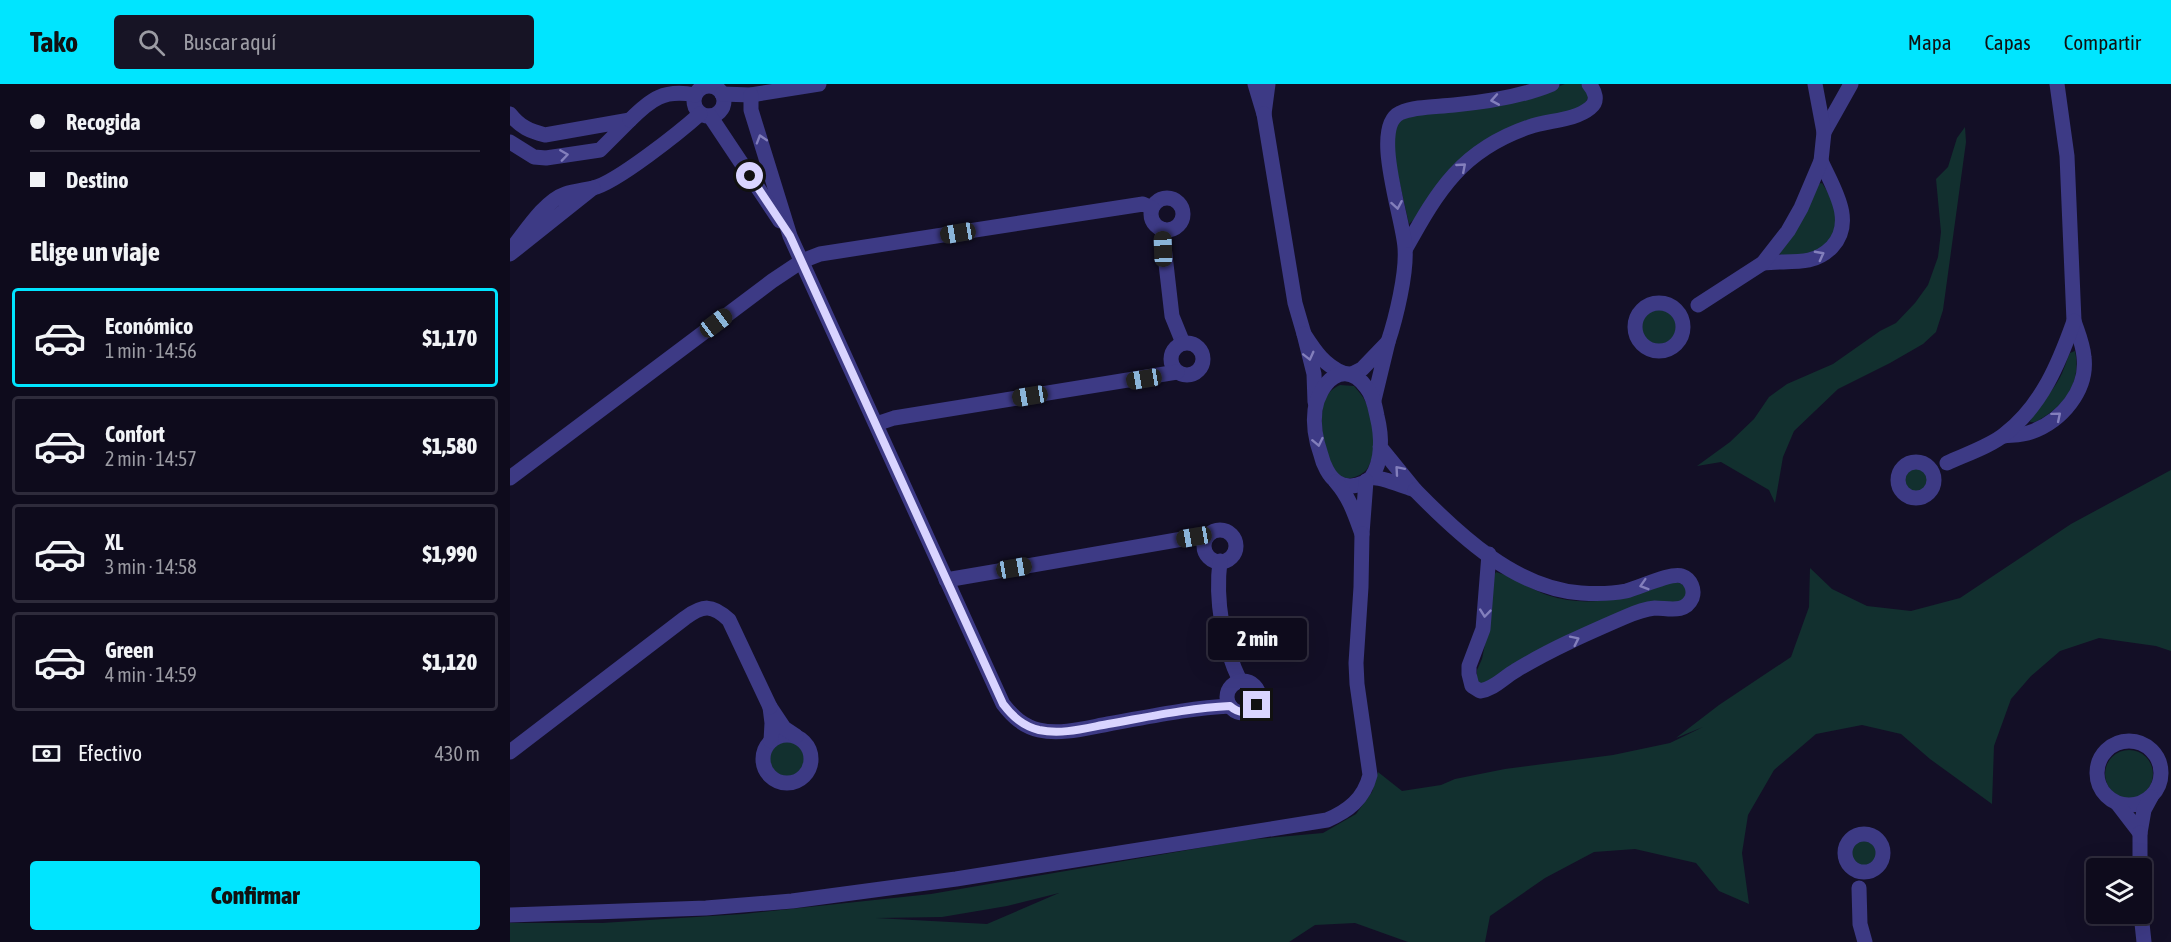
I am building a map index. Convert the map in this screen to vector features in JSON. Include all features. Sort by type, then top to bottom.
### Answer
[{"type":"street","points":[[722,94],[751,95],[819,84]]},
{"type":"street","points":[[1256,84],[1264,114],[1295,303],[1314,374],[1316,435],[1319,451],[1331,477],[1345,491],[1362,534]]},
{"type":"street","points":[[1264,114],[1268,84]]},
{"type":"street","points":[[1374,400],[1398,304],[1406,248],[1386,146],[1388,126],[1392,119],[1409,110],[1494,100],[1552,84]]},
{"type":"street","points":[[1406,248],[1429,206],[1459,169],[1479,153],[1518,131],[1588,110],[1594,105],[1595,99],[1589,84]]},
{"type":"street","points":[[1698,305],[1681,308],[1655,304],[1640,312],[1635,327],[1640,342],[1654,351],[1670,349],[1676,344],[1698,305],[1763,262],[1788,231],[1801,208],[1821,162],[1824,132],[1815,84]]},
{"type":"street","points":[[1824,132],[1851,84]]},
{"type":"street","points":[[1947,463],[1930,492],[1919,498],[1906,495],[1899,486],[1899,473],[1913,461],[1926,464],[1947,463],[2004,436],[2030,432],[2043,426],[2071,403],[2084,375],[2085,359],[2074,321],[2067,156],[2058,84]]},
{"type":"street","points":[[510,253],[593,188],[609,181],[705,115],[715,115],[722,108],[724,99],[719,90],[711,86],[701,88],[695,95],[694,105],[705,115],[790,236]]},
{"type":"street","points":[[510,142],[534,157],[546,158],[600,150],[649,102],[684,93],[695,95]]},
{"type":"street","points":[[751,95],[751,110],[790,236],[1003,704],[1011,715],[1024,725],[1040,730],[1070,731],[1205,707],[1230,706]]},
{"type":"street","points":[[510,114],[518,125],[545,135],[630,120]]},
{"type":"street","points":[[1763,262],[1812,260],[1828,251],[1839,238],[1844,221],[1842,210],[1821,162]]},
{"type":"street","points":[[1168,198],[1181,206],[1182,217],[1177,226],[1167,230],[1162,229],[1154,223],[1151,213],[1158,201],[1168,198]]},
{"type":"street","points":[[510,478],[802,261],[820,254],[1143,204],[1152,208]]},
{"type":"street","points":[[1162,229],[1172,316],[1183,344]]},
{"type":"street","points":[[1671,306],[1680,316],[1683,328]]},
{"type":"street","points":[[2004,436],[2043,391],[2061,357],[2074,321]]},
{"type":"street","points":[[1304,334],[1323,360],[1332,368],[1358,378],[1367,387],[1374,400],[1380,447],[1376,471],[1369,480],[1354,486],[1336,482]]},
{"type":"street","points":[[1315,410],[1318,398],[1329,380],[1362,369],[1388,342]]},
{"type":"street","points":[[876,424],[894,417],[1178,372],[1193,374],[1201,367],[1202,362],[1198,348],[1183,344],[1175,349],[1171,358],[1178,372]]},
{"type":"street","points":[[1380,447],[1415,490],[1456,530],[1529,580],[1562,591],[1609,593],[1645,586],[1674,575],[1682,576],[1692,585],[1692,598],[1688,604],[1676,610],[1655,608],[1633,613],[1515,670],[1487,690],[1480,691],[1472,686],[1469,674],[1483,629],[1489,554]]},
{"type":"street","points":[[1926,464],[1933,471],[1935,481]]},
{"type":"street","points":[[1369,480],[1415,490]]},
{"type":"street","points":[[510,915],[706,908],[792,901],[956,879],[1327,820],[1338,815],[1352,807],[1360,797],[1368,785],[1370,775],[1356,663],[1362,534],[1369,480]]},
{"type":"street","points":[[1221,530],[1231,534],[1236,549],[1230,558],[1221,561],[1215,561],[1207,555],[1205,540],[1212,532],[1221,530]]},
{"type":"street","points":[[946,580],[1194,537],[1205,540]]},
{"type":"street","points":[[1221,561],[1219,595],[1229,653],[1240,681]]},
{"type":"street","points":[[510,752],[685,618],[696,610],[704,608],[712,608],[729,620],[770,707],[784,728],[808,747],[811,763],[808,771],[796,782],[779,782],[766,772],[763,756],[771,741],[770,707]]},
{"type":"street","points":[[1240,681],[1254,685],[1259,700],[1253,709],[1244,712],[1238,712],[1230,706],[1227,696],[1228,691],[1240,681]]},
{"type":"street","points":[[771,741],[783,735],[796,736]]},
{"type":"street","points":[[2140,858],[2140,833],[2144,810],[2157,789],[2161,778],[2161,767],[2157,757],[2149,748],[2129,741],[2118,743],[2101,757],[2097,768],[2097,778],[2108,798],[2117,803],[2135,805],[2151,797]]},
{"type":"street","points":[[2117,803],[2140,833]]},
{"type":"street","points":[[1859,888],[1865,876],[1881,861],[1883,855],[1880,842],[1870,834],[1857,835],[1847,843],[1845,856],[1859,888],[1860,924],[1865,942]]},
{"type":"street","points":[[1851,867],[1861,872],[1871,870]]},
{"type":"street","points":[[2142,924],[2144,942]]},
{"type":"green space","points":[[1565,84],[1581,84],[1586,87],[1589,95],[1585,104],[1575,111],[1511,128],[1409,224],[1394,158],[1394,124],[1404,116],[1523,100]]},
{"type":"green space","points":[[1965,127],[1966,142],[1943,310],[1936,332],[1923,344],[1838,389],[1794,431],[1783,457],[1775,503],[1769,490],[1721,462],[1697,466],[1730,442],[1754,419],[1769,397],[1787,384],[1833,364],[1880,331],[1896,323],[1915,303],[1928,285],[1938,257],[1941,232],[1936,179],[1948,167],[1957,138]]},
{"type":"green space","points":[[1822,183],[1832,199],[1838,216],[1831,241],[1814,254],[1784,257],[1780,254],[1781,249],[1818,184]]},
{"type":"green space","points":[[1659,308],[1673,313],[1678,327],[1673,341],[1659,346],[1645,341],[1640,327],[1645,313]]},
{"type":"green space","points":[[2075,351],[2076,370],[2072,388],[2055,409],[2037,421],[2030,422],[2056,384],[2070,353]]},
{"type":"green space","points":[[1340,385],[1354,386],[1363,397],[1371,417],[1374,435],[1371,462],[1360,475],[1351,478],[1336,473],[1331,466],[1323,439],[1323,405],[1330,392]]},
{"type":"green space","points":[[1917,466],[1927,470],[1931,480],[1927,490],[1917,494],[1907,490],[1903,480],[1907,470]]},
{"type":"green space","points":[[2171,470],[2171,651],[2156,646],[2099,638],[2060,651],[2031,676],[2011,699],[1994,746],[1992,804],[1930,759],[1901,734],[1862,725],[1816,734],[1774,770],[1748,815],[1742,853],[1749,904],[1719,891],[1696,863],[1635,849],[1594,852],[1545,878],[1490,916],[1485,942],[1408,942],[1355,923],[1315,925],[1289,942],[510,942],[510,923],[602,923],[743,914],[931,894],[1246,840],[1323,833],[1356,814],[1372,792],[1378,772],[1402,791],[1441,785],[1455,779],[1505,769],[1613,755],[1670,743],[1703,727],[1676,738],[1719,705],[1791,657],[1809,607],[1810,568],[1832,589],[1867,606],[1911,611],[1960,598],[2071,524]],"holes":[[[1059,893],[987,924],[876,918],[942,917],[1007,906]]]},
{"type":"green space","points":[[1496,572],[1547,595],[1580,601],[1627,596],[1674,581],[1682,584],[1687,590],[1685,601],[1662,604],[1485,688],[1477,681],[1477,670],[1482,659],[1491,615],[1492,579]]},
{"type":"green space","points":[[788,740],[802,745],[807,759],[802,773],[788,778],[774,773],[769,759],[774,745]]},
{"type":"green space","points":[[2124,750],[2134,750],[2146,757],[2153,769],[2153,779],[2146,791],[2134,798],[2124,798],[2109,787],[2105,779],[2105,769],[2116,754]]},
{"type":"green space","points":[[1864,838],[1874,842],[1878,852],[1874,862],[1864,866],[1854,862],[1850,852],[1854,842]]},
{"type":"route","points":[[750,176],[790,236],[1003,704],[1011,715],[1024,725],[1052,732],[1070,731],[1205,707],[1230,706],[1238,712],[1244,712],[1257,705]]}]
